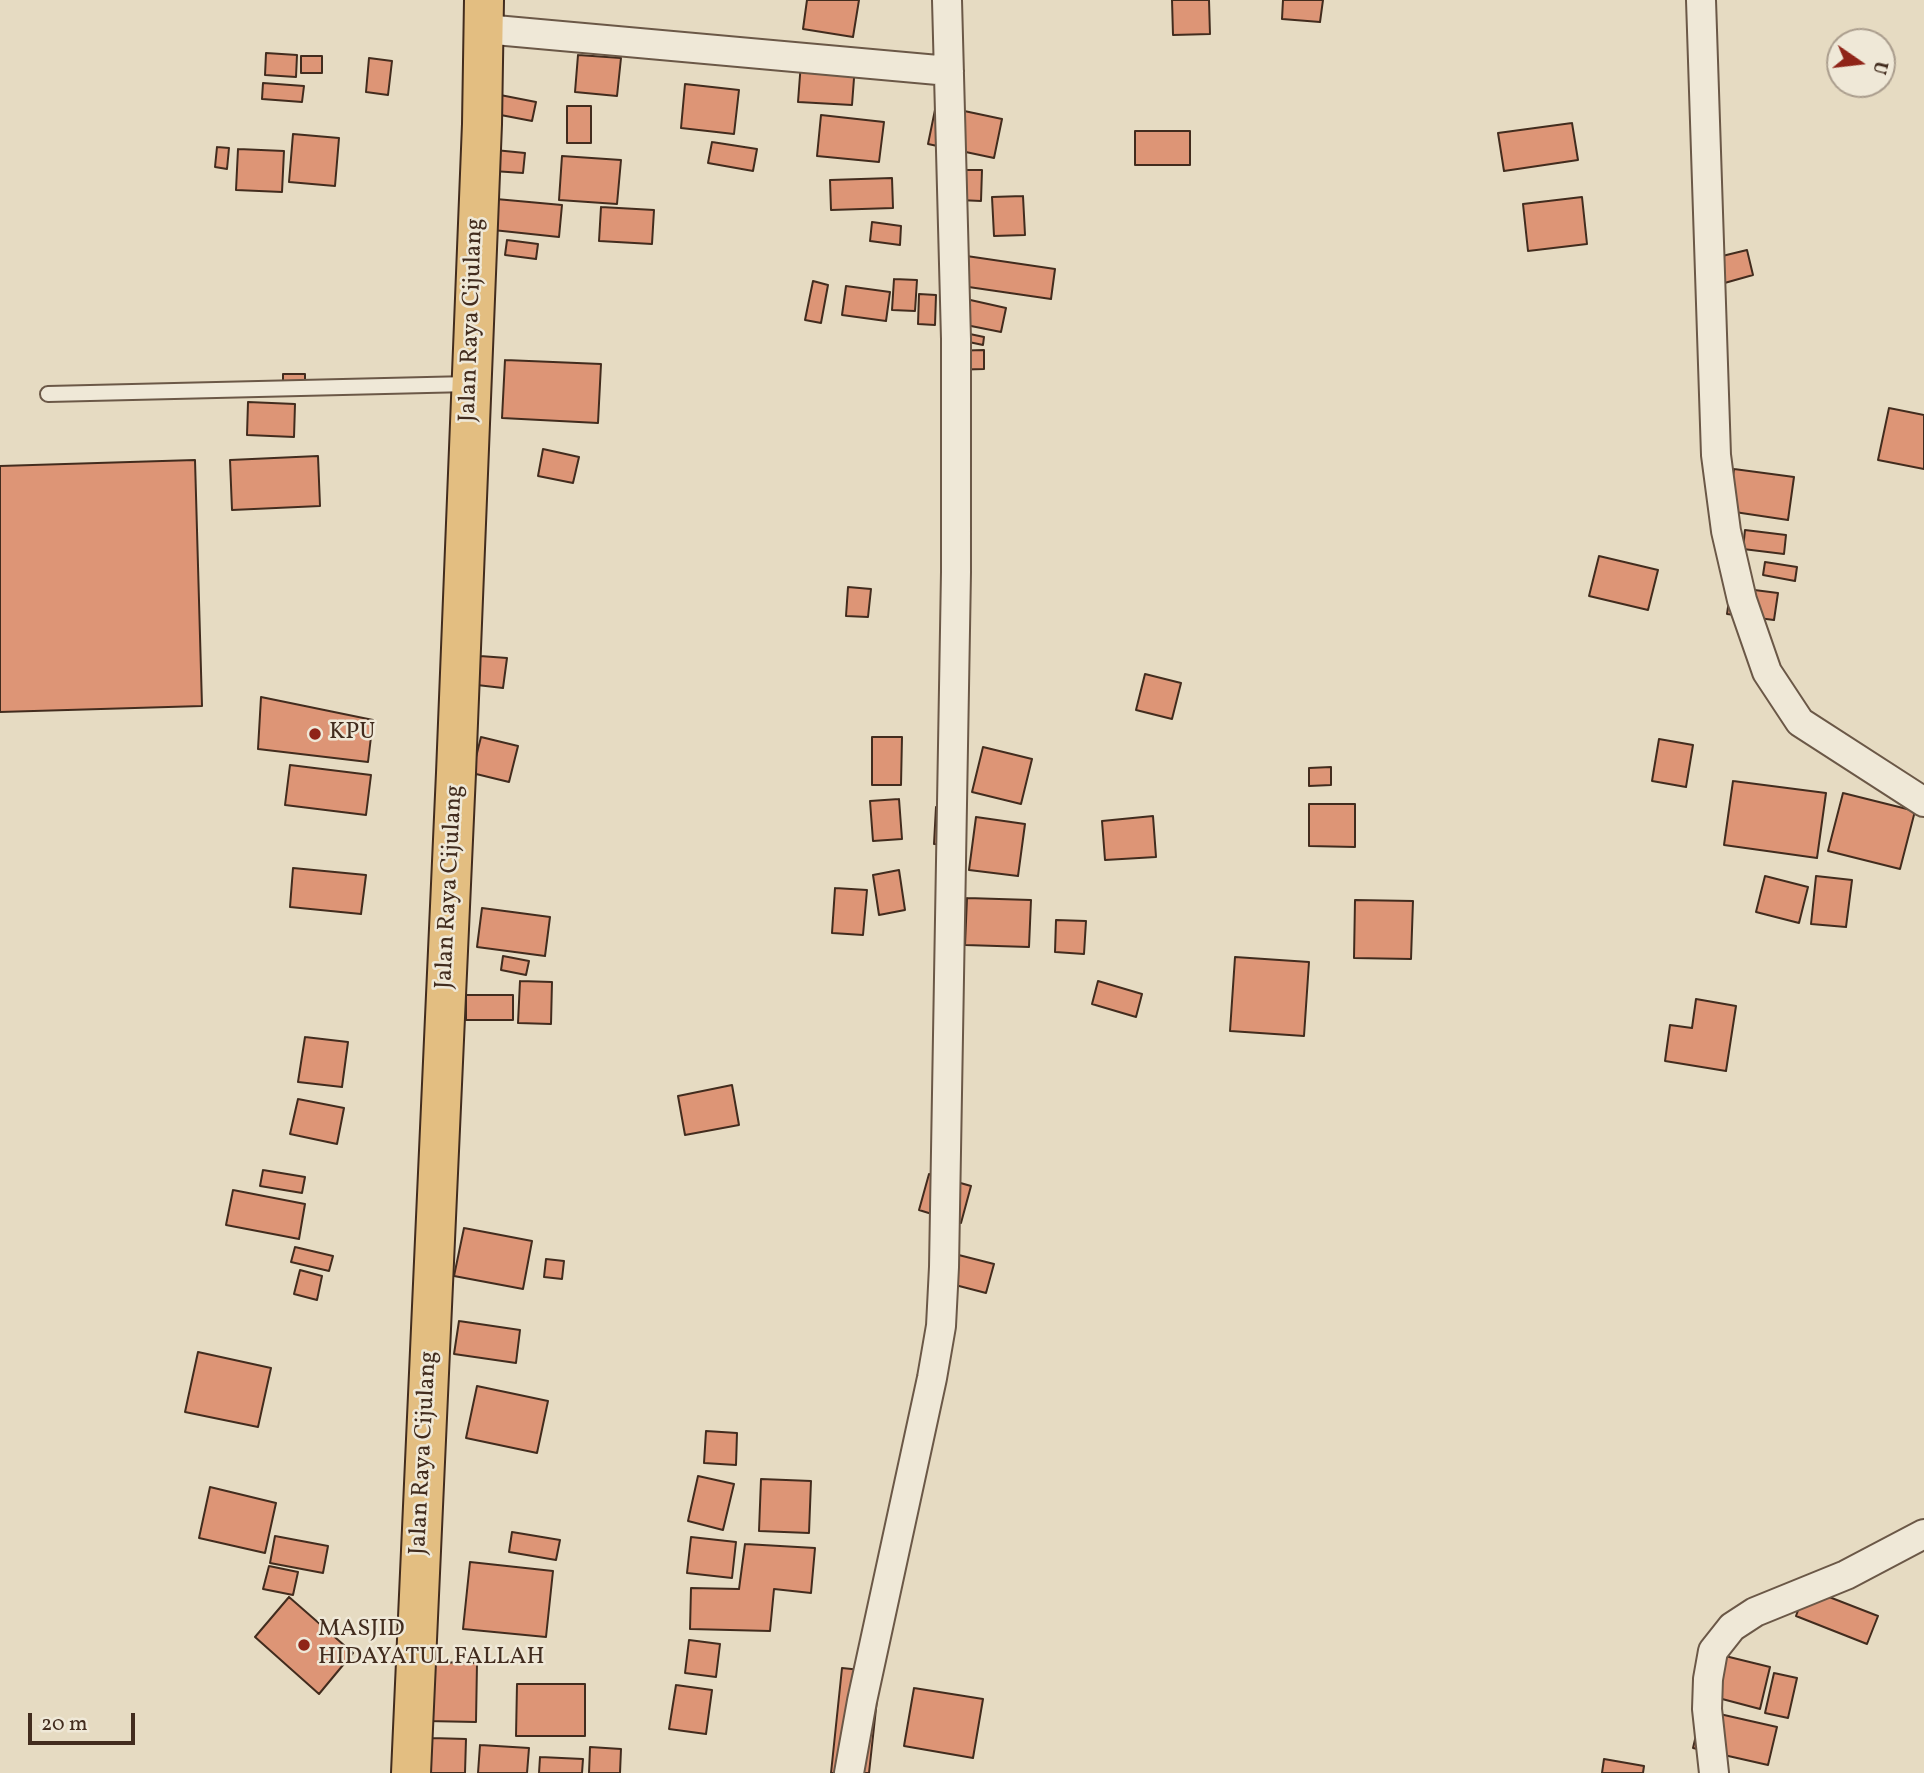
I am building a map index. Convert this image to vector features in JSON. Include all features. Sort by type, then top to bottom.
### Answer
[{"type":"highway","name":"Jalan Raya Cijulang","points":[[411,1773],[455,787],[484,15]]},
{"type":"street","points":[[849,1773],[871,1655],[941,1326],[956,572],[956,339],[947,0]]},
{"type":"street","points":[[1701,0],[1716,455],[1726,531],[1742,600],[1768,672],[1800,722],[1924,802]]},
{"type":"street","points":[[484,15],[949,71]]},
{"type":"street","points":[[1714,1773],[1707,1709],[1708,1679],[1713,1651],[1732,1627],[1755,1612],[1846,1575],[1924,1534]]},
{"type":"lane","points":[[48,394],[471,384]]},
{"type":"building","points":[[807,0],[859,0],[853,37],[803,29]]},
{"type":"building","points":[[1172,0],[1209,0],[1210,34],[1173,35]]},
{"type":"building","points":[[1283,0],[1323,0],[1320,22],[1282,19]]},
{"type":"building","points":[[266,53],[297,55],[296,77],[265,75]]},
{"type":"building","points":[[578,55],[621,58],[617,96],[575,92]]},
{"type":"building","points":[[301,56],[322,56],[322,73],[301,73]]},
{"type":"building","points":[[369,58],[392,61],[388,95],[366,92]]},
{"type":"building","points":[[801,62],[855,65],[852,105],[798,102]]},
{"type":"building","points":[[263,83],[304,86],[302,102],[262,99]]},
{"type":"building","points":[[685,84],[739,90],[734,134],[681,128]]},
{"type":"building","points":[[490,93],[536,102],[532,121],[485,112]]},
{"type":"building","points":[[936,105],[1002,119],[994,158],[928,144]]},
{"type":"building","points":[[567,106],[591,106],[591,143],[567,143]]},
{"type":"building","points":[[821,115],[884,122],[879,162],[817,156]]},
{"type":"building","points":[[1572,123],[1578,160],[1504,171],[1498,133]]},
{"type":"building","points":[[1135,131],[1190,131],[1190,165],[1135,165]]},
{"type":"building","points":[[293,134],[339,138],[335,186],[289,182]]},
{"type":"building","points":[[712,142],[757,149],[753,171],[708,163]]},
{"type":"building","points":[[217,147],[229,148],[227,169],[215,167]]},
{"type":"building","points":[[238,149],[284,151],[282,192],[236,190]]},
{"type":"building","points":[[495,150],[525,153],[523,173],[493,171]]},
{"type":"building","points":[[562,156],[621,160],[617,204],[559,200]]},
{"type":"building","points":[[960,170],[982,170],[981,201],[959,200]]},
{"type":"building","points":[[892,178],[893,208],[831,210],[830,180]]},
{"type":"building","points":[[1023,196],[1025,235],[994,236],[992,197]]},
{"type":"building","points":[[1582,197],[1587,244],[1528,251],[1523,204]]},
{"type":"building","points":[[496,199],[562,205],[559,237],[493,230]]},
{"type":"building","points":[[601,207],[654,210],[652,244],[599,241]]},
{"type":"building","points":[[872,222],[901,226],[900,245],[870,241]]},
{"type":"building","points":[[507,240],[538,244],[536,259],[505,255]]},
{"type":"building","points":[[1747,250],[1753,275],[1721,284],[1714,258]]},
{"type":"building","points":[[953,254],[1055,269],[1051,299],[948,284]]},
{"type":"building","points":[[894,279],[917,280],[915,311],[892,310]]},
{"type":"building","points":[[813,281],[828,285],[821,323],[805,320]]},
{"type":"building","points":[[846,286],[890,292],[886,321],[842,315]]},
{"type":"building","points":[[919,294],[936,295],[935,325],[918,324]]},
{"type":"building","points":[[957,297],[1006,308],[1001,332],[951,322]]},
{"type":"building","points":[[951,330],[984,337],[983,345],[950,338]]},
{"type":"building","points":[[984,350],[984,369],[949,370],[949,351]]},
{"type":"building","points":[[505,360],[601,364],[598,423],[502,418]]},
{"type":"building","points":[[283,374],[305,374],[305,393],[283,393]]},
{"type":"building","points":[[248,402],[295,404],[294,437],[247,435]]},
{"type":"building","points":[[1889,408],[1924,415],[1924,469],[1878,460]]},
{"type":"building","points":[[543,449],[579,457],[573,483],[538,476]]},
{"type":"building","points":[[318,456],[320,506],[232,510],[230,460]]},
{"type":"building","points":[[195,460],[202,706],[0,712],[0,466]]},
{"type":"building","points":[[1734,469],[1794,477],[1788,520],[1728,511]]},
{"type":"building","points":[[1745,530],[1786,535],[1784,554],[1743,549]]},
{"type":"building","points":[[1599,556],[1658,570],[1648,610],[1589,596]]},
{"type":"building","points":[[1765,562],[1797,567],[1795,581],[1763,575]]},
{"type":"building","points":[[848,587],[871,589],[868,617],[846,616]]},
{"type":"building","points":[[1731,587],[1778,593],[1774,620],[1727,614]]},
{"type":"building","points":[[480,656],[507,658],[503,688],[477,685]]},
{"type":"building","points":[[1145,674],[1181,683],[1172,719],[1136,710]]},
{"type":"building","name":"KPU","points":[[261,697],[373,720],[368,762],[258,749]]},
{"type":"building","points":[[481,737],[518,746],[509,782],[472,773]]},
{"type":"building","points":[[872,737],[902,737],[901,785],[872,785]]},
{"type":"building","points":[[1659,739],[1693,745],[1686,787],[1652,781]]},
{"type":"building","points":[[983,747],[1032,759],[1021,804],[972,792]]},
{"type":"building","points":[[290,765],[371,775],[366,815],[285,805]]},
{"type":"building","points":[[1331,767],[1331,785],[1309,786],[1309,768]]},
{"type":"building","points":[[1733,781],[1826,793],[1817,858],[1724,845]]},
{"type":"building","points":[[1843,793],[1915,811],[1900,869],[1828,851]]},
{"type":"building","points":[[899,799],[902,839],[873,841],[870,801]]},
{"type":"building","points":[[1309,804],[1355,804],[1355,847],[1309,846]]},
{"type":"building","points":[[936,807],[955,808],[953,845],[934,844]]},
{"type":"building","points":[[1153,816],[1156,857],[1105,860],[1102,821]]},
{"type":"building","points":[[976,817],[1025,824],[1018,876],[969,870]]},
{"type":"building","points":[[293,868],[366,875],[361,914],[290,907]]},
{"type":"building","points":[[899,870],[905,910],[879,915],[873,875]]},
{"type":"building","points":[[1765,876],[1808,887],[1799,923],[1756,912]]},
{"type":"building","points":[[1816,876],[1852,880],[1846,927],[1811,924]]},
{"type":"building","points":[[835,888],[867,890],[863,935],[832,933]]},
{"type":"building","points":[[967,898],[1031,900],[1029,947],[965,945]]},
{"type":"building","points":[[1355,900],[1413,901],[1411,959],[1354,958]]},
{"type":"building","points":[[482,908],[550,917],[545,956],[477,947]]},
{"type":"building","points":[[1056,920],[1086,921],[1084,954],[1055,952]]},
{"type":"building","points":[[503,956],[529,961],[526,975],[501,970]]},
{"type":"building","points":[[1235,957],[1309,962],[1304,1036],[1230,1031]]},
{"type":"building","points":[[520,981],[552,982],[551,1024],[518,1023]]},
{"type":"building","points":[[1098,981],[1142,994],[1136,1017],[1092,1004]]},
{"type":"building","points":[[466,995],[513,995],[513,1020],[466,1020]]},
{"type":"building","points":[[1696,999],[1736,1006],[1726,1071],[1665,1061],[1670,1025],[1692,1028]]},
{"type":"building","points":[[305,1037],[348,1042],[342,1087],[298,1082]]},
{"type":"building","points":[[732,1085],[739,1125],[685,1135],[678,1096]]},
{"type":"building","points":[[298,1099],[344,1108],[337,1144],[290,1134]]},
{"type":"building","points":[[263,1170],[305,1177],[302,1193],[260,1186]]},
{"type":"building","points":[[929,1174],[971,1186],[961,1223],[919,1210]]},
{"type":"building","points":[[233,1190],[305,1204],[299,1239],[226,1225]]},
{"type":"building","points":[[464,1228],[532,1241],[523,1289],[454,1276]]},
{"type":"building","points":[[295,1247],[333,1256],[329,1271],[291,1262]]},
{"type":"building","points":[[943,1251],[994,1264],[986,1293],[936,1280]]},
{"type":"building","points":[[546,1259],[564,1261],[562,1279],[544,1277]]},
{"type":"building","points":[[300,1270],[322,1276],[317,1300],[294,1294]]},
{"type":"building","points":[[459,1321],[520,1330],[516,1363],[454,1354]]},
{"type":"building","points":[[198,1352],[271,1368],[258,1427],[185,1412]]},
{"type":"building","points":[[477,1386],[548,1401],[537,1453],[466,1438]]},
{"type":"building","points":[[706,1431],[737,1433],[736,1465],[704,1463]]},
{"type":"building","points":[[698,1476],[734,1484],[723,1530],[688,1521]]},
{"type":"building","points":[[761,1479],[811,1481],[809,1533],[759,1531]]},
{"type":"building","points":[[210,1487],[276,1503],[265,1553],[199,1538]]},
{"type":"building","points":[[512,1532],[560,1540],[556,1560],[509,1552]]},
{"type":"building","points":[[275,1536],[328,1546],[323,1573],[270,1563]]},
{"type":"building","points":[[691,1537],[736,1542],[732,1578],[687,1573]]},
{"type":"building","points":[[745,1544],[815,1548],[811,1593],[774,1589],[770,1631],[690,1629],[691,1588],[739,1589]]},
{"type":"building","points":[[470,1562],[553,1571],[546,1637],[463,1629]]},
{"type":"building","points":[[269,1566],[298,1572],[293,1595],[263,1589]]},
{"type":"building","points":[[1806,1588],[1878,1616],[1867,1644],[1796,1616]]},
{"type":"building","name":"MASJID HIDAYATUL FALLAH","points":[[289,1597],[353,1653],[319,1694],[255,1637]]},
{"type":"building","points":[[689,1640],[720,1644],[716,1677],[685,1673]]},
{"type":"building","points":[[1717,1654],[1770,1667],[1760,1709],[1707,1695]]},
{"type":"building","points":[[427,1662],[477,1663],[476,1722],[426,1721]]},
{"type":"building","points":[[842,1668],[880,1672],[869,1773],[831,1773]]},
{"type":"building","points":[[1774,1673],[1797,1678],[1788,1718],[1765,1713]]},
{"type":"building","points":[[517,1684],[585,1684],[585,1736],[516,1736]]},
{"type":"building","points":[[676,1685],[712,1690],[706,1734],[669,1729]]},
{"type":"building","points":[[914,1688],[983,1699],[973,1758],[904,1746]]},
{"type":"building","points":[[1702,1710],[1777,1727],[1768,1765],[1693,1748]]},
{"type":"building","points":[[431,1738],[466,1739],[465,1773],[429,1773]]},
{"type":"building","points":[[480,1745],[529,1748],[527,1773],[478,1773]]},
{"type":"building","points":[[590,1747],[621,1749],[620,1773],[589,1773]]},
{"type":"building","points":[[540,1757],[583,1759],[582,1773],[539,1773]]},
{"type":"building","points":[[1604,1759],[1644,1766],[1643,1773],[1602,1773]]},
{"type":"place","name":"KPU","points":[[315,734]]},
{"type":"place","name":"MASJID HIDAYATUL FALLAH","points":[[304,1645]]}]
